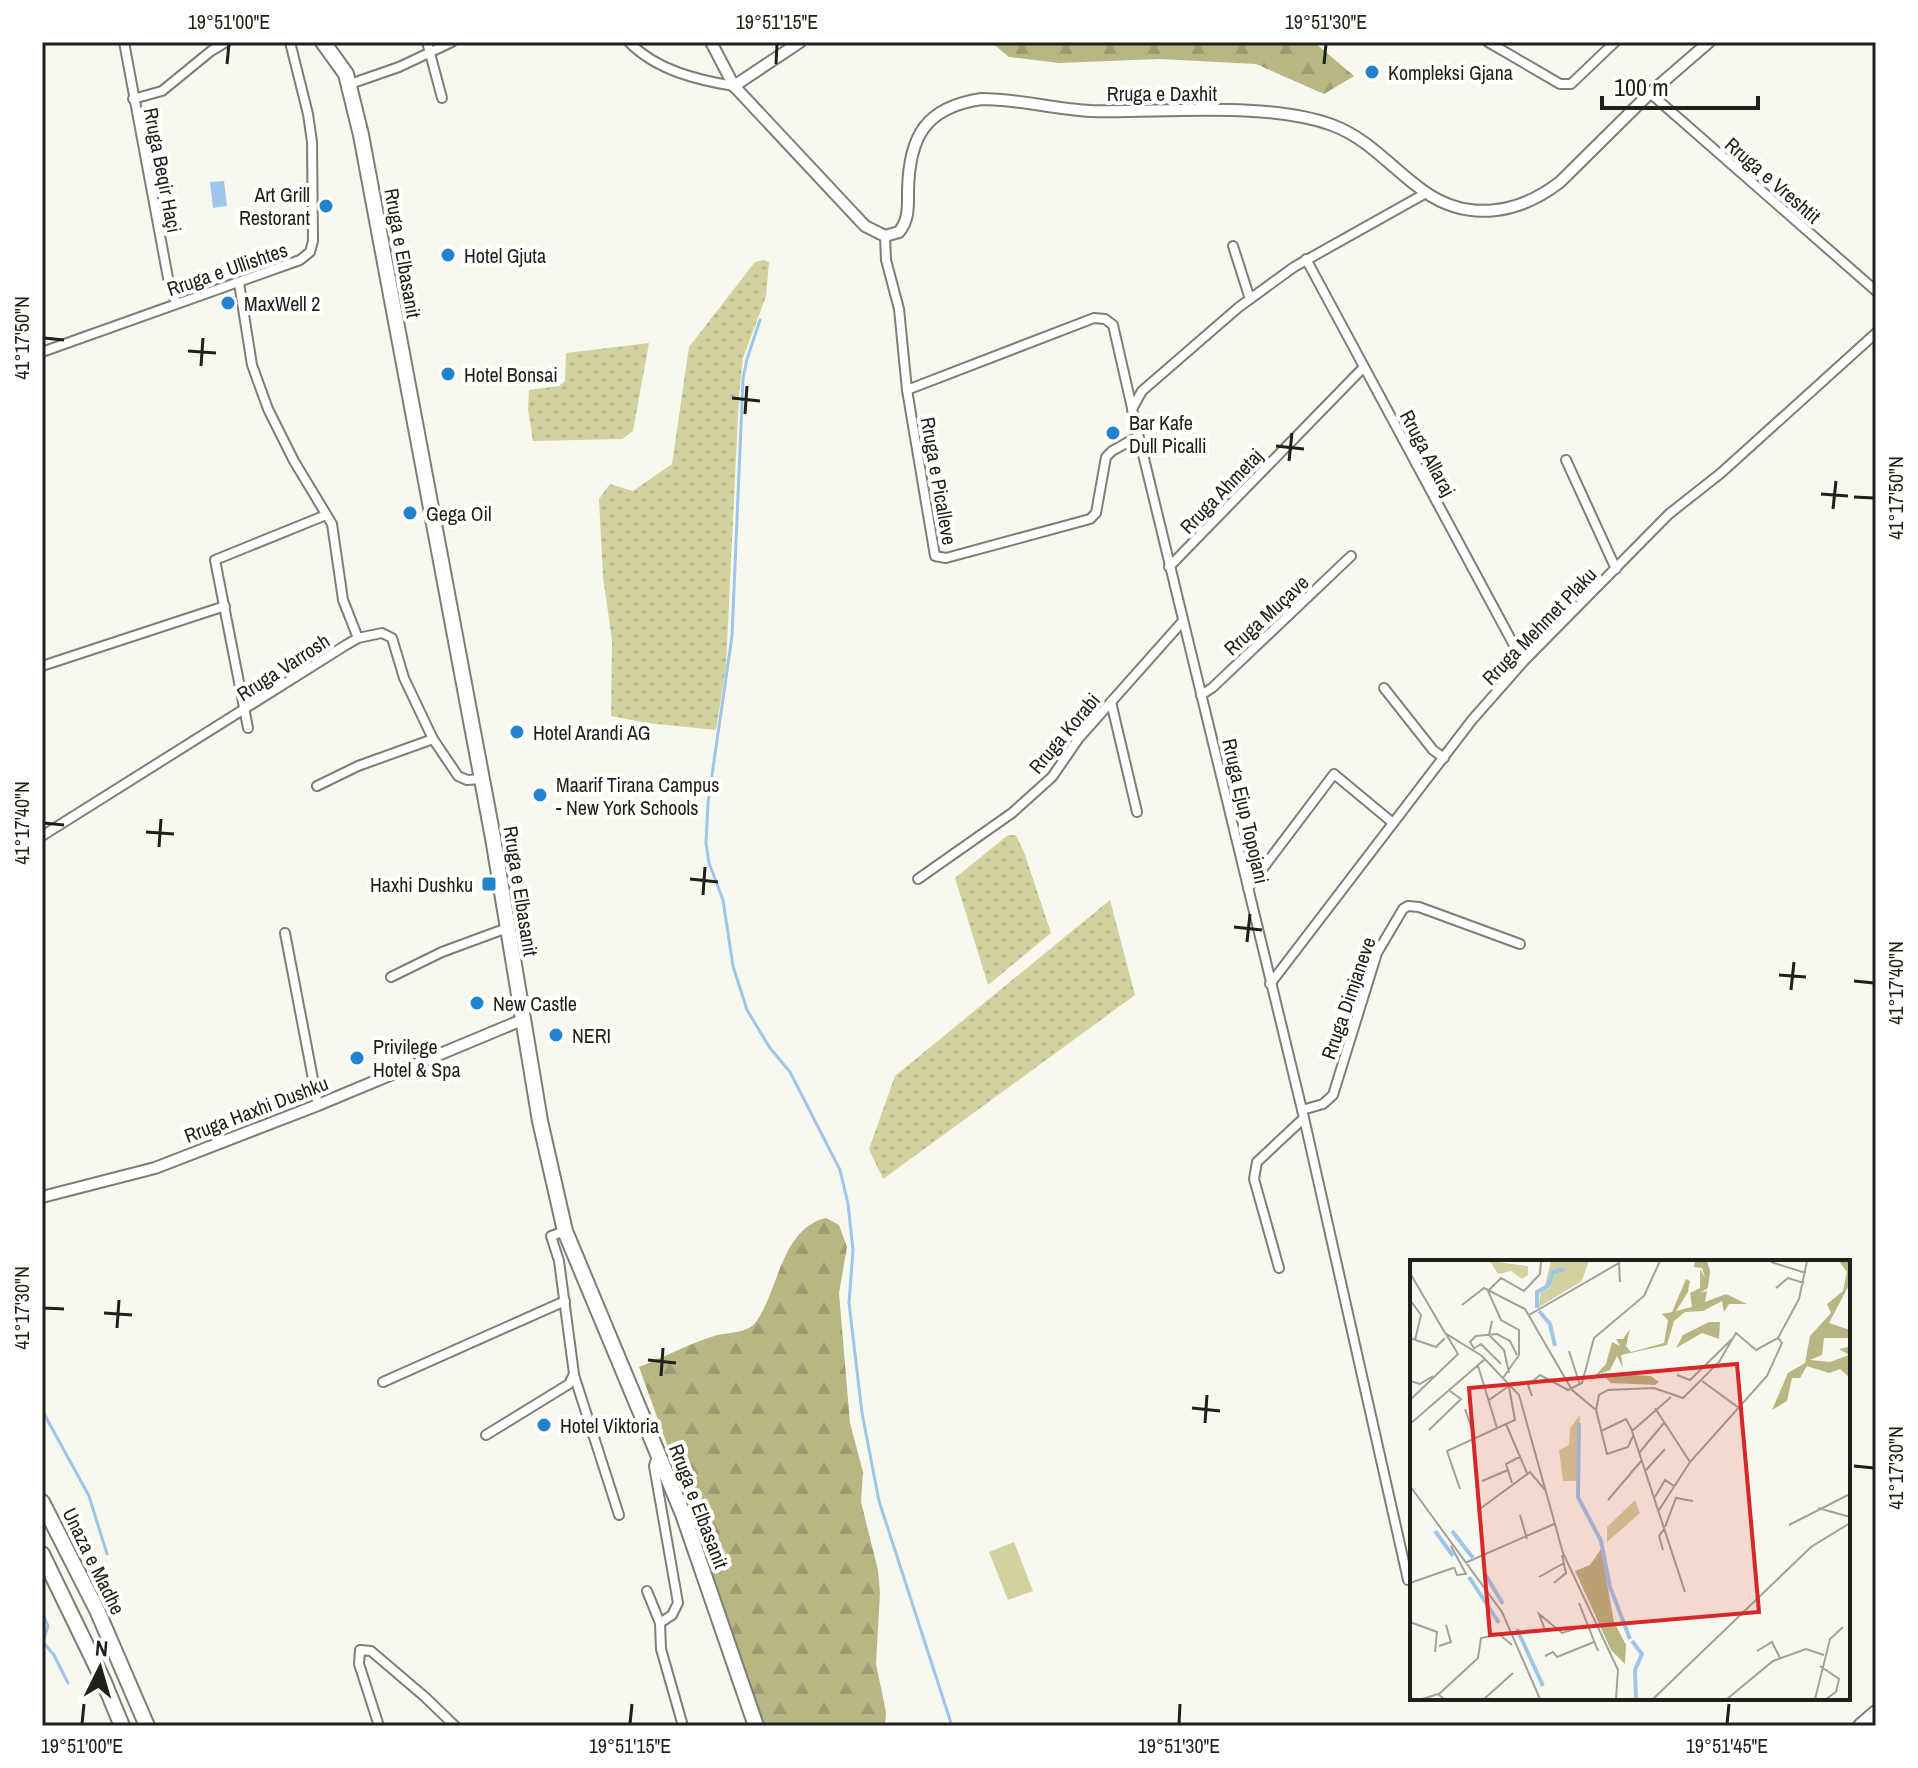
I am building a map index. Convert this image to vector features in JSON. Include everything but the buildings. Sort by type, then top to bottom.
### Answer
[{"type":"main road","name":"Rruga e Elbasanit","points":[[323,42],[338,60],[350,84],[482,779],[547,1156],[565,1231],[683,1514],[756,1726]]},
{"type":"main road","name":"Unaza e Madhe","points":[[42,1502],[97,1610],[147,1726]]},
{"type":"main road","points":[[42,1554],[122,1726]]},
{"type":"main road","points":[[1861,1726],[1876,1713]]},
{"type":"street","name":"Rruga Beqir Haçi","points":[[124,42],[168,278],[176,303]]},
{"type":"street","points":[[133,99],[162,91],[226,42]]},
{"type":"street","name":"Rruga e Ullishtes","points":[[42,352],[300,260],[312,247],[312,142],[290,42]]},
{"type":"street","points":[[350,84],[399,67],[429,46],[452,42]]},
{"type":"street","points":[[629,42],[648,60],[704,81],[734,86],[786,47],[800,42]]},
{"type":"street","points":[[711,42],[734,86],[865,226],[885,236]]},
{"type":"street","points":[[1488,42],[1566,85],[1571,84],[1615,42]]},
{"type":"street","name":"Rruga e Daxhit","points":[[885,236],[899,232],[906,220],[909,166],[918,135],[945,111],[982,99],[1072,110],[1223,111],[1314,119],[1353,134],[1426,193],[1448,203],[1480,210],[1506,209],[1529,202],[1560,182],[1650,93],[1709,42]]},
{"type":"street","points":[[429,46],[442,98]]},
{"type":"street","name":"Rruga e Vreshtit","points":[[1650,93],[1876,291]]},
{"type":"street","points":[[1132,409],[1142,391],[1250,299],[1306,259],[1426,193]]},
{"type":"street","name":"Rruga e Picalleve","points":[[885,236],[886,260],[899,309],[907,390],[934,552],[939,558],[1090,519],[1096,513],[1106,457],[1137,437]]},
{"type":"street","points":[[1233,246],[1250,299]]},
{"type":"street","name":"Rruga Allaraj","points":[[1306,259],[1523,662]]},
{"type":"street","points":[[239,283],[252,365],[268,409],[294,461],[332,524],[343,600],[358,638]]},
{"type":"street","points":[[907,390],[1094,318],[1105,319],[1113,325],[1132,409]]},
{"type":"street","name":"Rruga Mehmet Plaku","points":[[1270,984],[1444,758],[1523,662],[1669,514],[1721,473],[1876,333]]},
{"type":"street","name":"Rruga Ahmetaj","points":[[1169,567],[1363,368]]},
{"type":"street","name":"Rruga Ejup Topojani","points":[[1132,409],[1303,1114],[1408,1580]]},
{"type":"street","points":[[1566,460],[1616,569]]},
{"type":"street","points":[[248,728],[215,560],[326,515]]},
{"type":"street","name":"Rruga Muçave","points":[[1201,695],[1351,556]]},
{"type":"street","points":[[42,666],[225,606]]},
{"type":"street","name":"Rruga Korabi","points":[[918,879],[1012,813],[1052,777],[1079,738],[1183,621]]},
{"type":"street","name":"Rruga Varrosh","points":[[42,836],[358,638],[382,633],[390,635],[404,678],[433,739],[458,776],[467,780],[482,779]]},
{"type":"street","points":[[1384,688],[1433,750],[1444,758]]},
{"type":"street","points":[[1111,702],[1137,812]]},
{"type":"street","points":[[317,786],[358,766],[433,739]]},
{"type":"street","points":[[1248,888],[1334,774],[1393,823]]},
{"type":"street","name":"Rruga Dimjaneve","points":[[1303,1114],[1333,1095],[1377,953],[1403,909],[1419,907],[1520,944]]},
{"type":"street","points":[[391,977],[442,952],[507,928]]},
{"type":"street","points":[[285,933],[318,1105]]},
{"type":"street","name":"Rruga Haxhi Dushku","points":[[42,1197],[155,1168],[318,1105],[522,1020]]},
{"type":"street","points":[[1279,1268],[1254,1170],[1257,1162],[1303,1114]]},
{"type":"street","points":[[565,1231],[551,1236],[559,1261],[574,1374],[619,1515]]},
{"type":"street","points":[[383,1382],[565,1301]]},
{"type":"street","points":[[486,1435],[569,1384],[574,1374]]},
{"type":"street","points":[[658,1453],[654,1466],[678,1597],[675,1611],[660,1623]]},
{"type":"street","points":[[647,1591],[660,1623],[661,1649],[683,1726]]},
{"type":"street","points":[[379,1726],[359,1664],[360,1650],[371,1651],[455,1726]]},
{"type":"green space","points":[[991,42],[1314,42],[1354,76],[1324,94],[1256,64],[1159,59],[1059,63],[1009,57]]},
{"type":"green space","points":[[755,262],[769,262],[766,296],[743,358],[739,395],[726,666],[716,730],[611,716],[612,640],[603,577],[599,499],[610,484],[633,491],[672,464],[689,347]]},
{"type":"green space","points":[[649,343],[633,431],[622,439],[533,441],[528,410],[529,390],[559,386],[565,381],[566,353]]},
{"type":"green space","points":[[1008,835],[1016,835],[1025,855],[1051,933],[988,985],[955,878]]},
{"type":"green space","points":[[1110,900],[1135,995],[883,1179],[869,1149],[895,1076]]},
{"type":"green space","points":[[826,1218],[839,1225],[847,1247],[839,1293],[850,1423],[863,1472],[861,1502],[878,1570],[880,1593],[876,1664],[886,1712],[885,1726],[760,1726],[734,1654],[692,1514],[639,1367],[705,1339],[751,1327],[763,1310],[790,1248],[811,1224]]},
{"type":"green space","points":[[1014,1542],[1033,1591],[1008,1600],[989,1552]]},
{"type":"water","points":[[224,181],[227,206],[213,208],[210,182]]},
{"type":"waterway","points":[[760,320],[743,379],[732,636],[708,803],[706,843],[709,863],[723,900],[733,966],[747,1010],[770,1048],[790,1072],[840,1170],[848,1204],[853,1250],[849,1303],[862,1413],[879,1501],[952,1726]]},
{"type":"waterway","points":[[42,1410],[89,1496],[107,1554]]},
{"type":"waterway","points":[[42,1612],[48,1626],[43,1642],[54,1655],[68,1683]]},
{"type":"place","name":"Kompleksi Gjana","points":[[1372,72]]},
{"type":"place","name":"Art Grill Restorant","points":[[326,206]]},
{"type":"place","name":"Hotel Gjuta","points":[[448,255]]},
{"type":"place","name":"MaxWell 2","points":[[228,303]]},
{"type":"place","name":"Hotel Bonsai","points":[[448,374]]},
{"type":"place","name":"Bar Kafe Dull Picalli","points":[[1113,433]]},
{"type":"place","name":"Gega Oil","points":[[410,513]]},
{"type":"place","name":"Hotel Arandi AG","points":[[517,732]]},
{"type":"place","name":"Maarif Tirana Campus - New York Schools","points":[[540,795]]},
{"type":"place","name":"Haxhi Dushku","points":[[489,884]]},
{"type":"place","name":"New Castle","points":[[477,1003]]},
{"type":"place","name":"NERI","points":[[556,1035]]},
{"type":"place","name":"Privilege Hotel & Spa","points":[[357,1058]]},
{"type":"place","name":"Hotel Viktoria","points":[[544,1425]]}]
